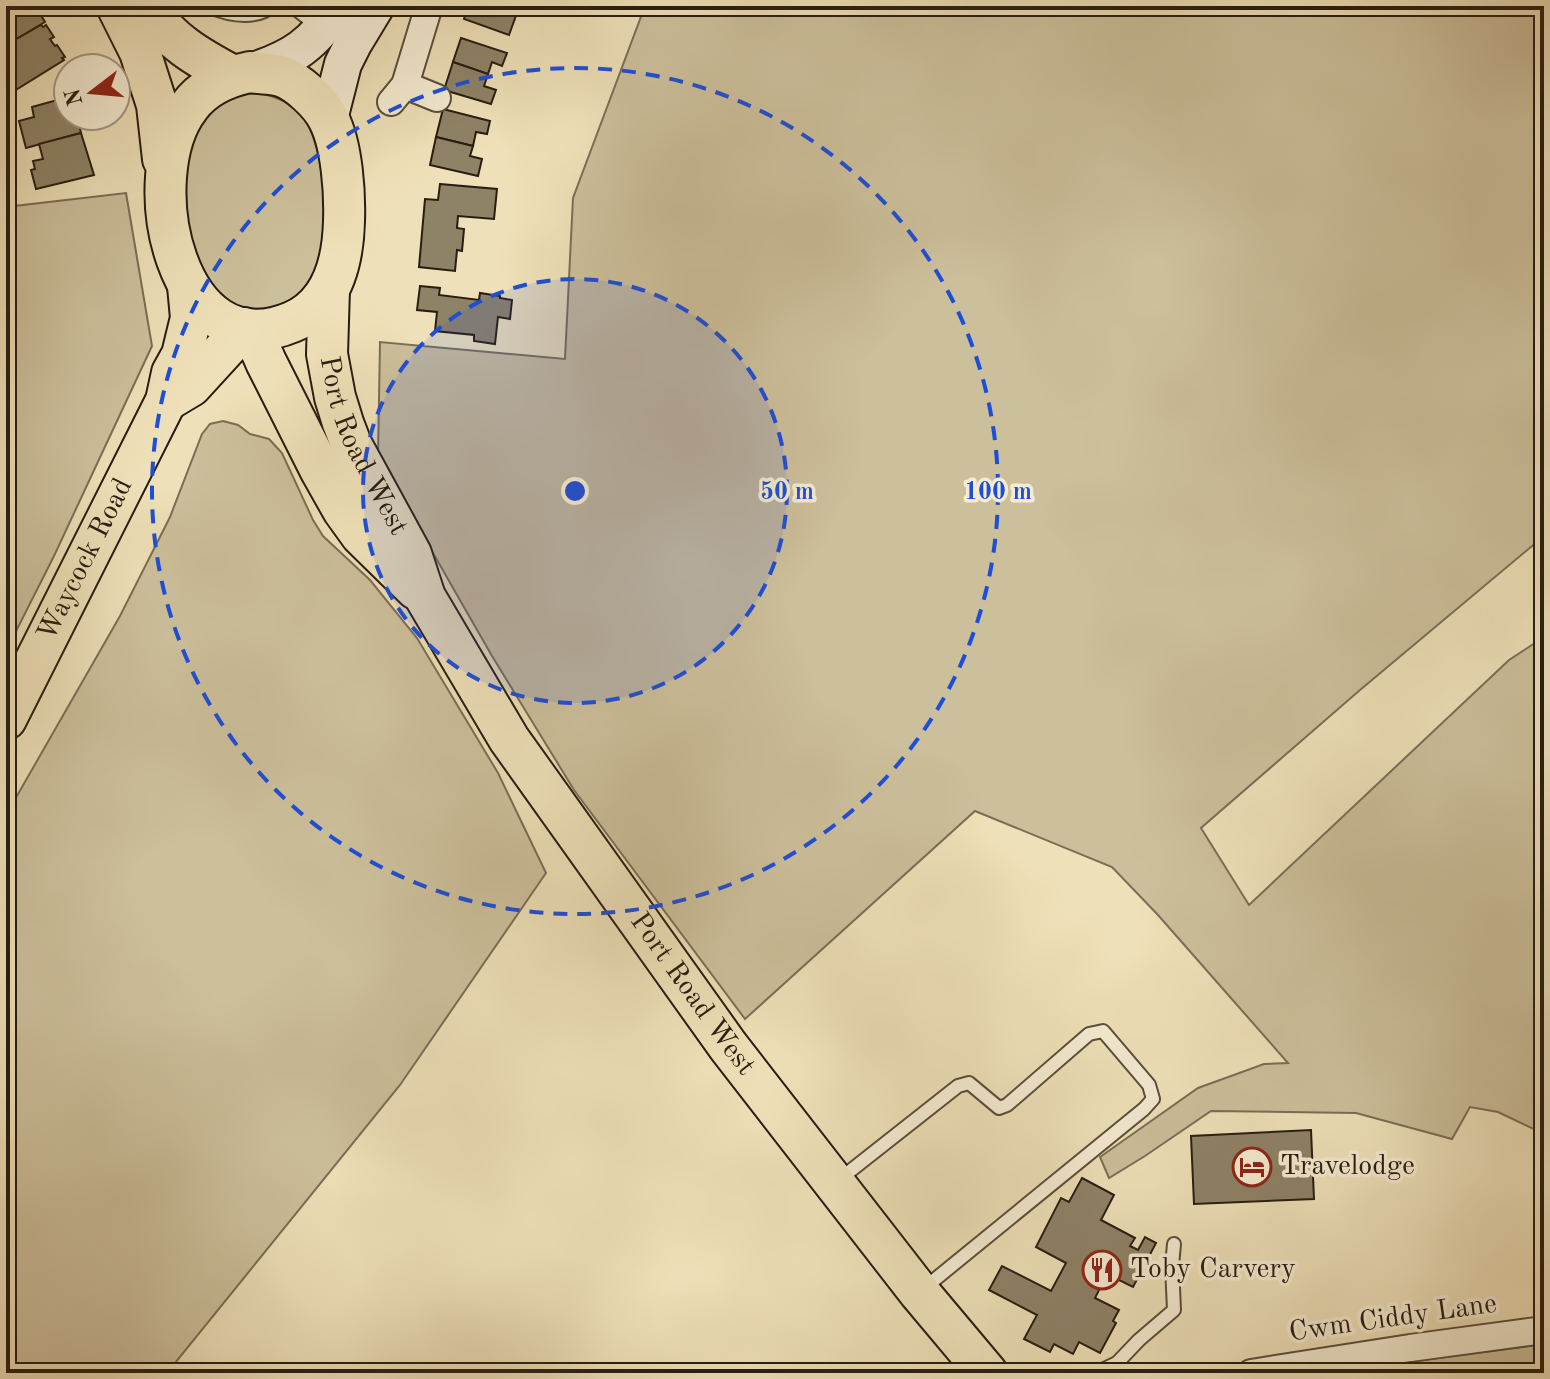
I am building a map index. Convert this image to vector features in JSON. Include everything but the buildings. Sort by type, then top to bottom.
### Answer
[{"type":"main road","points":[[117,6],[140,52],[157,105],[169,236],[188,286],[200,303],[220,318],[248,329],[281,327],[297,320],[320,303],[329,289],[342,247],[344,195],[337,147],[329,119],[305,90],[281,76],[242,74],[190,52],[169,35],[147,6]]},
{"type":"main road","points":[[329,119],[343,64],[376,6]]},
{"type":"main road","points":[[166,183],[173,139],[190,104],[214,84],[276,64],[299,52],[330,18]]},
{"type":"main road","name":"Waycock Road","points":[[6,719],[166,401],[191,318],[188,286]]},
{"type":"main road","name":"Port Road West","points":[[329,289],[327,354],[339,410],[351,444],[411,554],[425,597],[509,739],[728,1046],[919,1292],[987,1373]]},
{"type":"main road","name":"Port Road West","points":[[248,329],[343,510],[386,562],[425,597]]},
{"type":"main road","name":"Waycock Road","points":[[166,401],[191,386],[248,329]]},
{"type":"street","points":[[429,6],[398,93],[437,98]]},
{"type":"street","name":"Cwm Ciddy Lane","points":[[1251,1373],[1544,1330]]},
{"type":"lane","points":[[207,6],[230,14],[247,15],[273,6]]},
{"type":"lane","points":[[251,6],[263,6]]},
{"type":"lane","points":[[292,6],[330,18]]},
{"type":"lane","points":[[835,1184],[958,1086],[969,1083],[999,1108],[1007,1105],[1089,1034],[1103,1031],[1149,1085],[1153,1099],[1144,1109],[919,1292]]},
{"type":"lane","points":[[1096,1373],[1117,1363],[1174,1310],[1174,1244]]},
{"type":"shaded area","points":[[645,6],[1544,6],[1544,536],[1201,828],[1249,905],[1509,660],[1544,637],[1544,1134],[1498,1112],[1470,1107],[1452,1139],[1356,1113],[1211,1111],[1109,1178],[1100,1157],[1198,1088],[1264,1064],[1288,1063],[1112,867],[975,811],[745,1019],[574,790],[492,656],[378,457],[380,342],[565,359],[573,198]]},
{"type":"shaded area","points":[[259,93],[288,104],[306,122],[322,174],[324,211],[320,253],[306,286],[285,303],[257,309],[228,301],[211,287],[193,251],[185,195],[188,156],[202,121],[229,98]]},
{"type":"shaded area","points":[[126,193],[152,346],[6,651],[6,207]]},
{"type":"shaded area","points":[[223,421],[269,439],[282,453],[323,536],[370,580],[417,638],[498,773],[546,873],[400,1085],[167,1373],[6,1373],[6,815],[120,616],[170,517],[202,434],[210,424]]},
{"type":"shaded area","points":[[1544,1344],[1544,1373],[1324,1373]]},
{"type":"place","name":"Travelodge","points":[[1252,1167]]},
{"type":"place","name":"Toby Carvery","points":[[1102,1270]]}]
